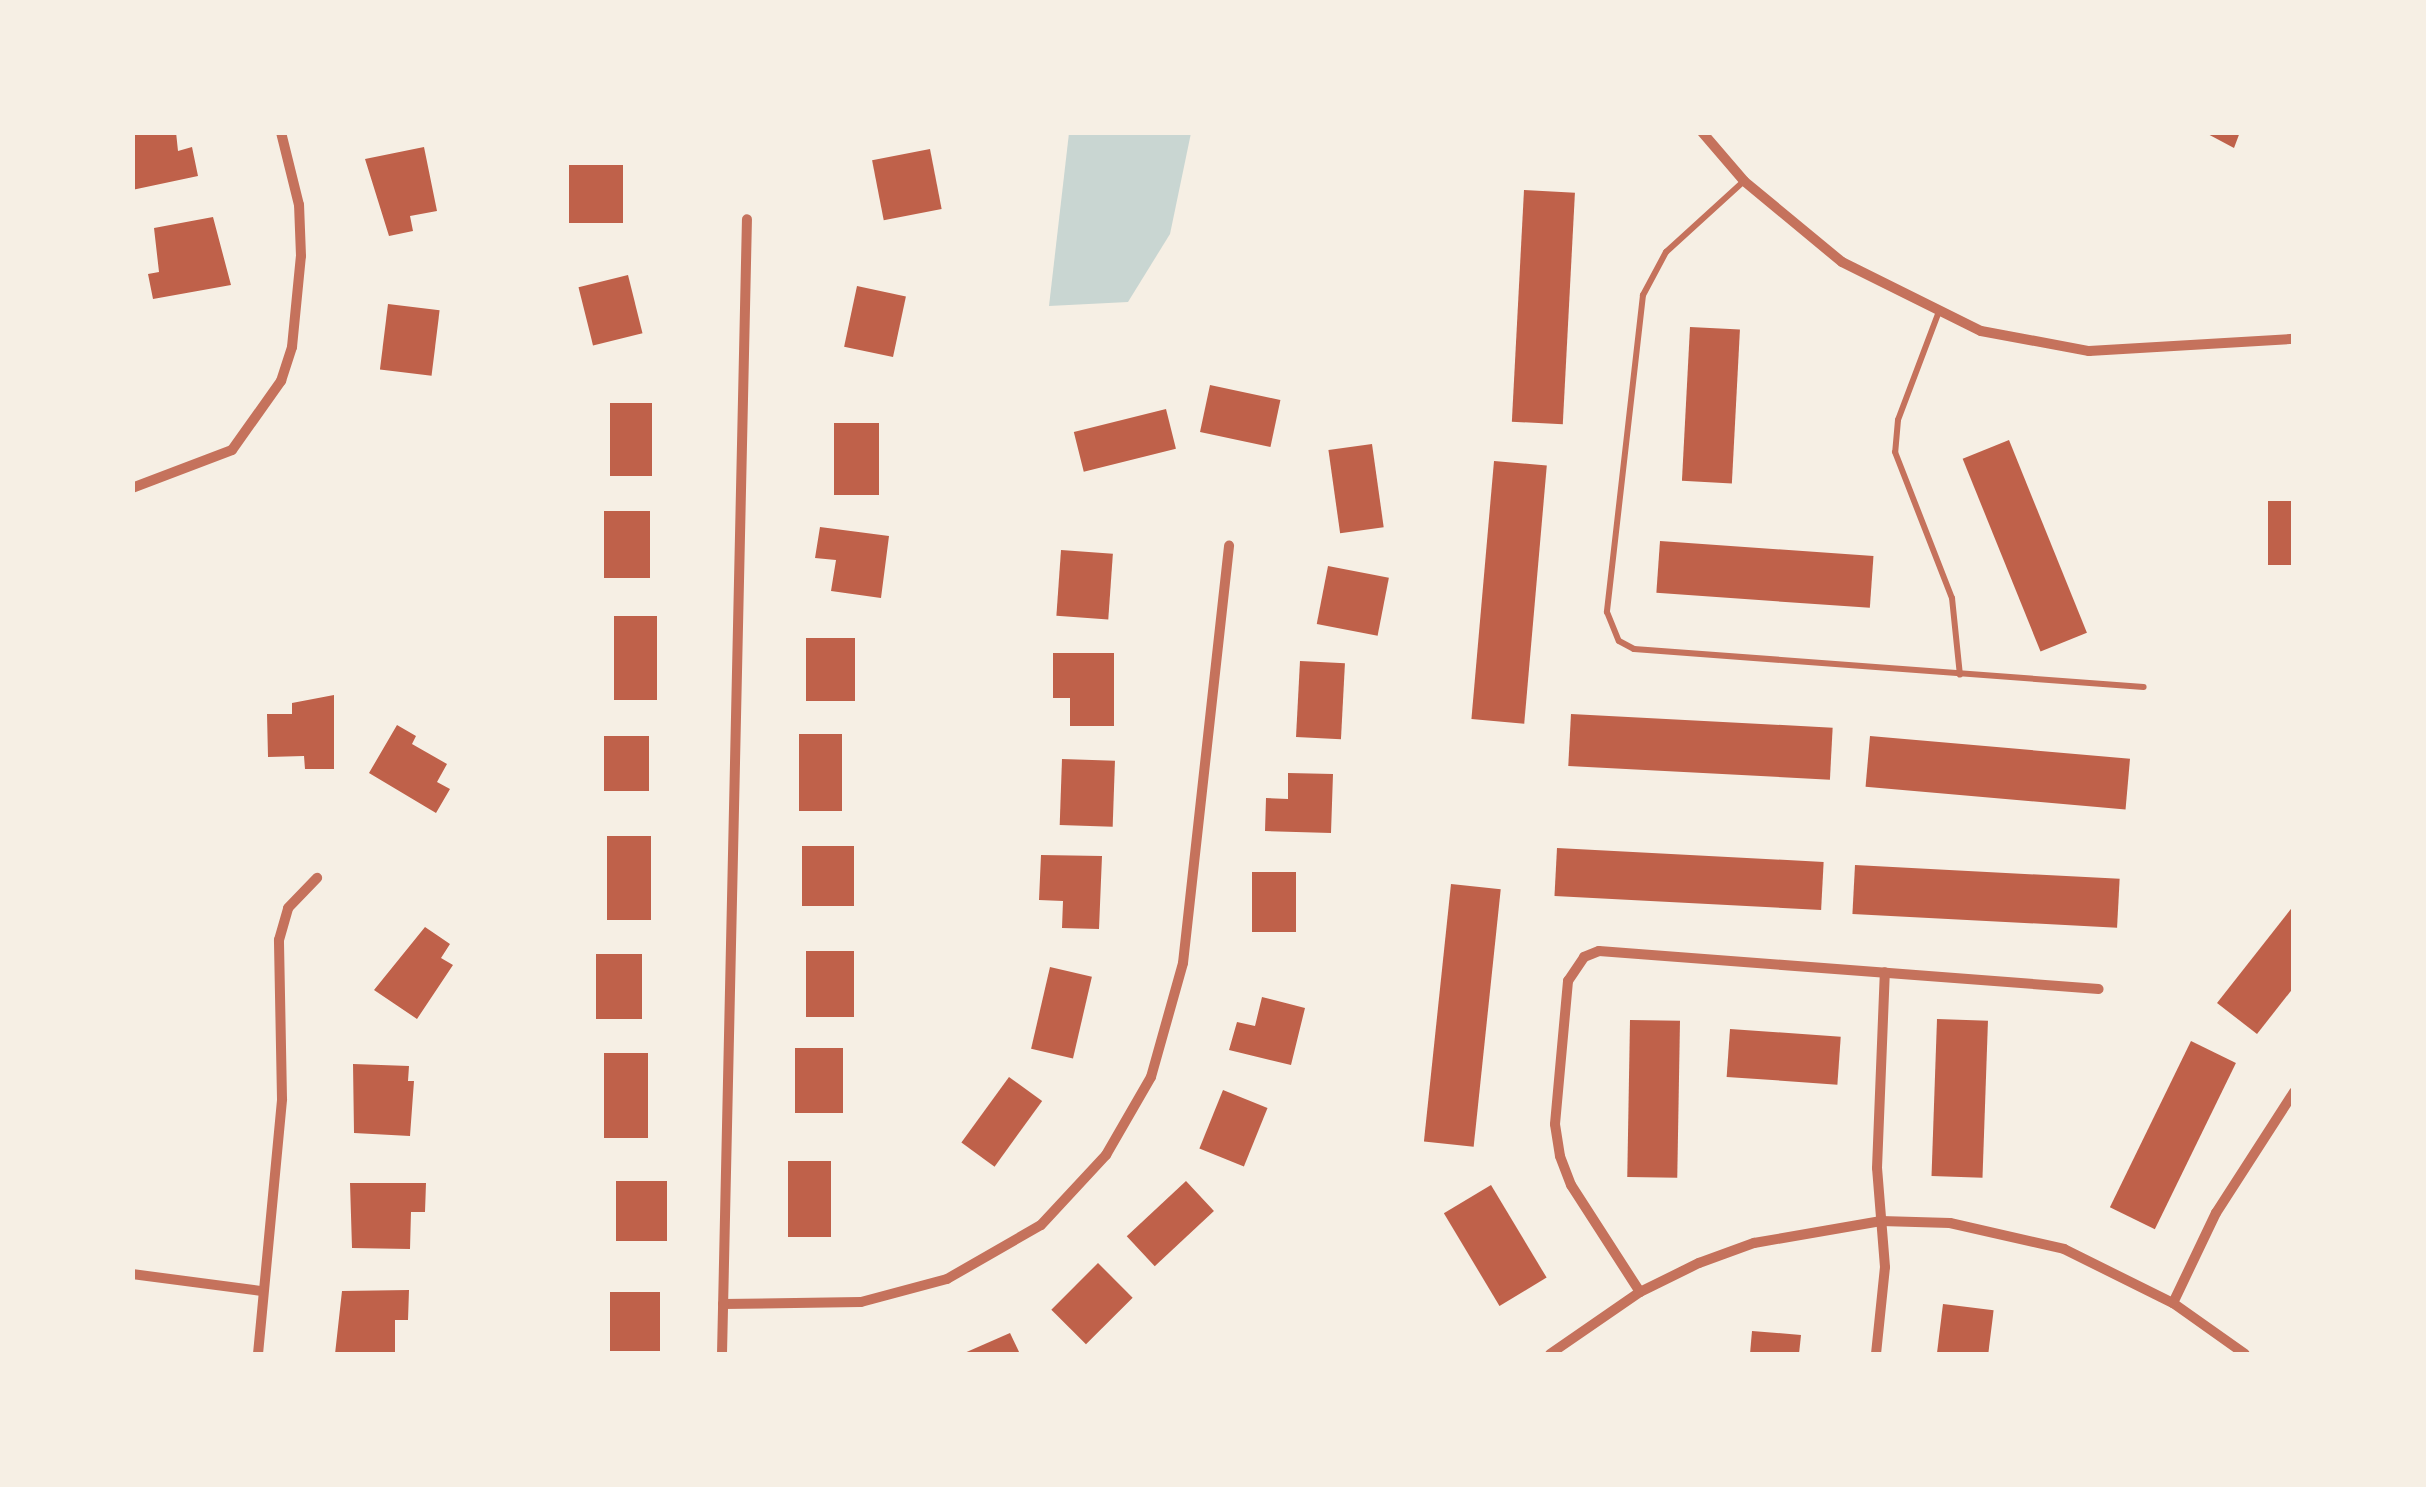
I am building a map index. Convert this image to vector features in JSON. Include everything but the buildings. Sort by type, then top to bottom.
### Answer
[{"type":"street","points":[[132,488],[232,450],[281,381],[295,330],[301,256],[298,204],[282,132]]},
{"type":"street","points":[[1702,132],[1744,181],[1842,262],[1938,314],[1997,335],[2089,351],[2294,339]]},
{"type":"street","points":[[722,1354],[747,218]]},
{"type":"street","points":[[723,1304],[862,1302],[947,1279],[1040,1225],[1106,1155],[1151,1077],[1183,963],[1229,546]]},
{"type":"street","points":[[258,1354],[282,1099],[279,940],[288,908],[316,878]]},
{"type":"street","points":[[1640,1292],[1571,1185],[1560,1156],[1555,1124],[1568,981],[1575,966],[1600,951],[2099,988]]},
{"type":"street","points":[[1876,1354],[1885,1267],[1881,1222],[1885,972]]},
{"type":"street","points":[[2174,1302],[2216,1214],[2294,1092]]},
{"type":"street","points":[[1550,1354],[1640,1292],[1754,1243],[1881,1222],[1950,1223],[2026,1238],[2118,1272],[2174,1302],[2245,1354]]},
{"type":"street","points":[[132,1274],[262,1291]]},
{"type":"lane","points":[[1744,181],[1666,252],[1643,295],[1610,628],[1634,649],[2144,687]]},
{"type":"lane","points":[[1938,314],[1898,420],[1895,452],[1952,598],[1960,675]]},
{"type":"shaded area","points":[[1069,133],[1191,133],[1170,234],[1128,302],[1049,306]]}]
